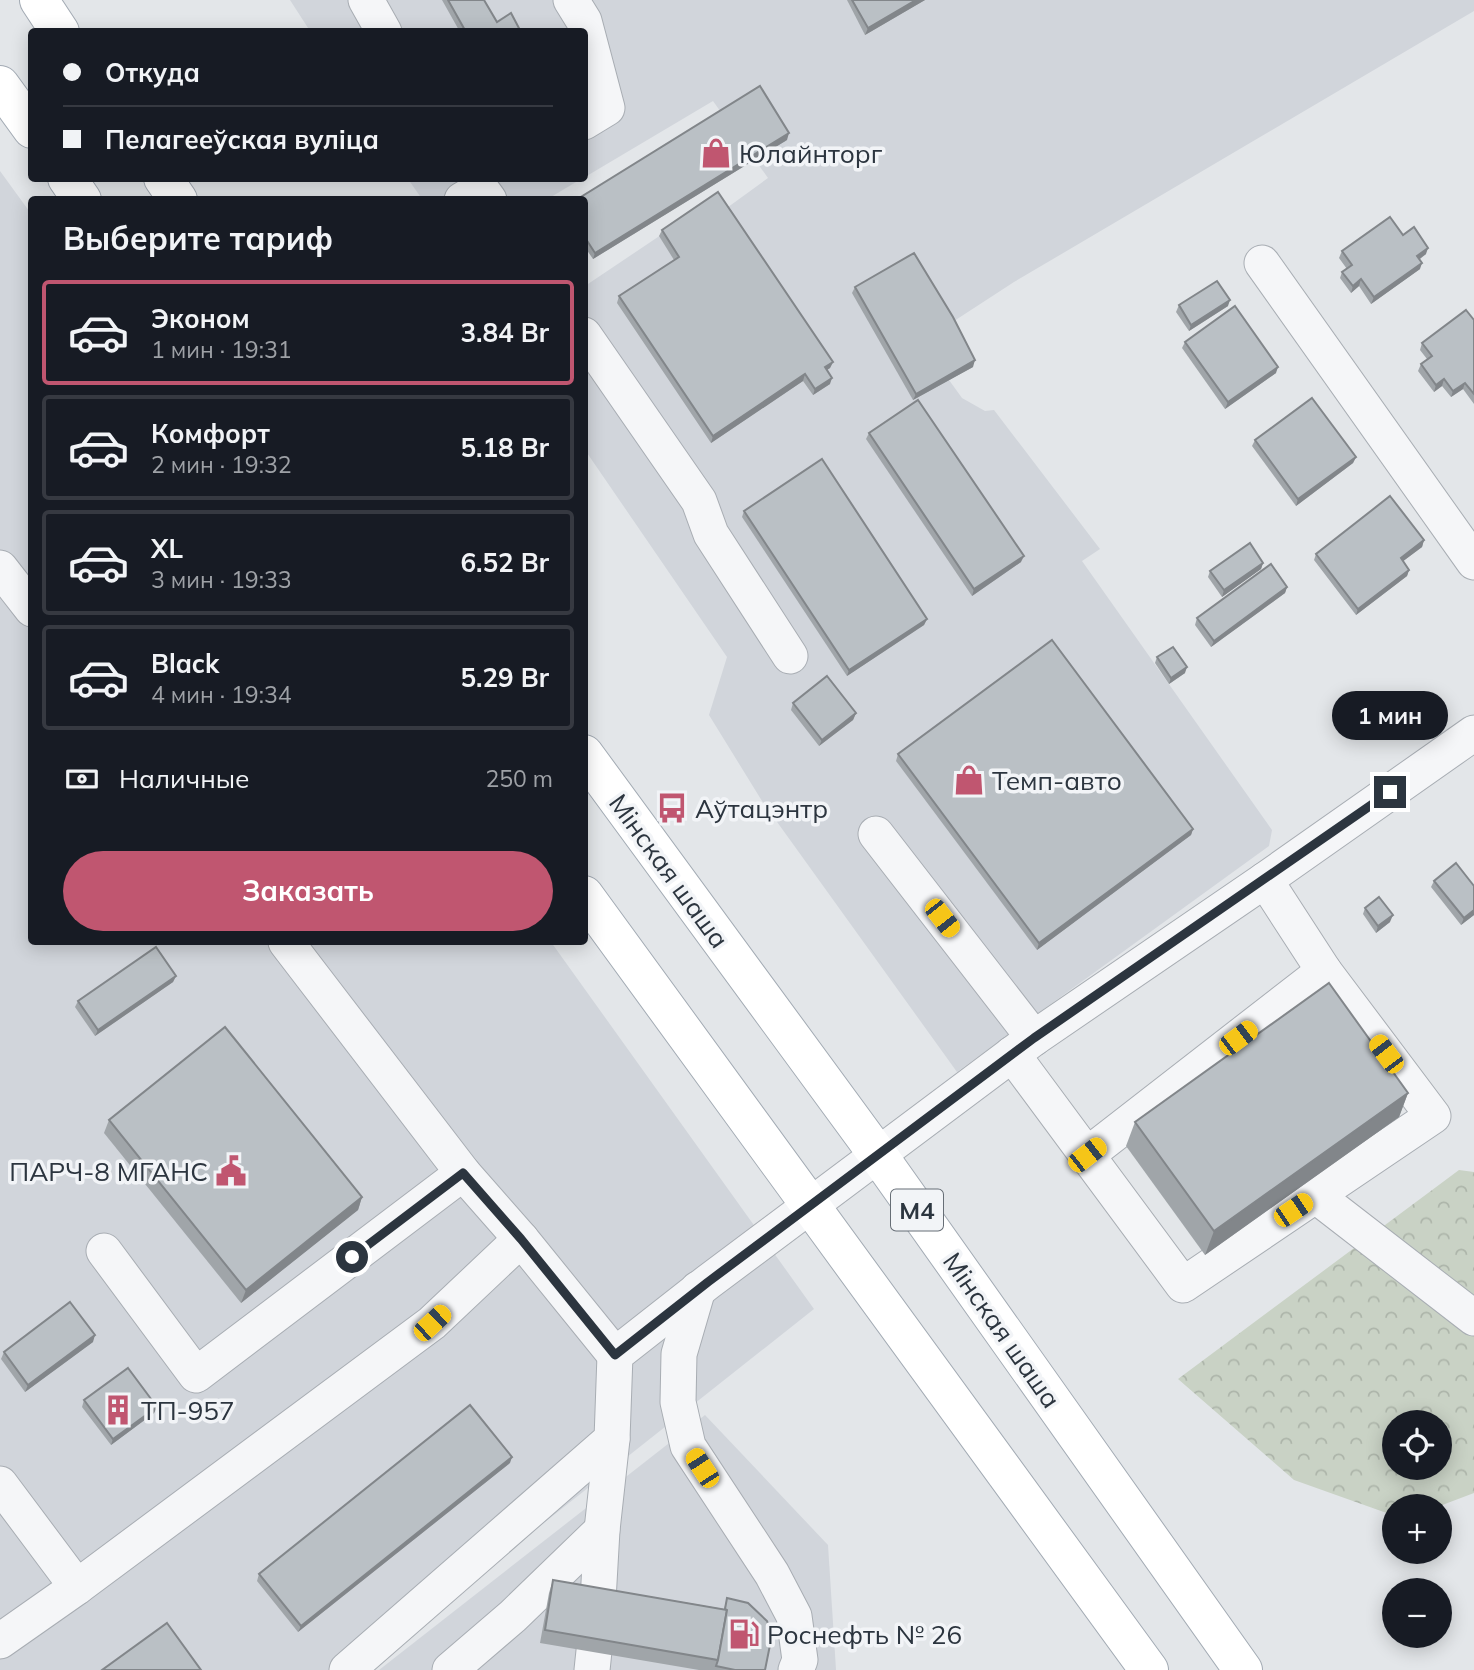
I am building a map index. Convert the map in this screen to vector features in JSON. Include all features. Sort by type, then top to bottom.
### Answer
[{"type":"main road","points":[[39,0],[57,28]]},
{"type":"main road","points":[[0,85],[28,124]]},
{"type":"main road","name":"Мінская шаша","points":[[588,759],[878,1155],[1243,1670]]},
{"type":"main road","points":[[588,901],[1149,1670]]},
{"type":"street","points":[[366,0],[382,28]]},
{"type":"street","points":[[571,0],[586,28]]},
{"type":"street","points":[[588,36],[607,108],[588,120]]},
{"type":"street","points":[[1262,263],[1474,562]]},
{"type":"street","points":[[588,341],[699,501],[711,534],[790,656]]},
{"type":"street","points":[[0,568],[28,604]]},
{"type":"street","points":[[615,1355],[698,1289],[1023,1046],[1474,733]]},
{"type":"street","points":[[876,834],[1023,1046],[1087,1155],[1183,1285],[1433,1116],[1324,971],[1265,880]]},
{"type":"street","points":[[288,945],[463,1173],[521,1239],[615,1355],[612,1439],[602,1530],[598,1601]]},
{"type":"street","points":[[1087,1155],[1324,971]]},
{"type":"street","points":[[104,1251],[196,1375],[463,1173]]},
{"type":"street","points":[[1315,1195],[1474,1318]]},
{"type":"street","points":[[0,1641],[77,1587],[432,1323],[521,1239]]},
{"type":"street","points":[[698,1289],[679,1354],[678,1402],[688,1446],[772,1574],[794,1616],[800,1660],[796,1670]]},
{"type":"street","points":[[347,1670],[612,1439]]},
{"type":"street","points":[[0,1484],[77,1587]]},
{"type":"street","points":[[450,1670],[513,1616],[602,1530]]},
{"type":"shaded area","points":[[290,0],[1474,0],[1474,11],[1014,282],[951,323],[949,380],[962,398],[985,411],[994,410],[1100,549],[1082,561],[1272,830],[1269,846],[957,1072],[762,801],[709,715],[727,657],[588,454],[588,284],[716,198],[724,210],[768,178],[713,101],[588,175],[588,28],[308,28]]},
{"type":"shaded area","points":[[0,171],[28,210],[28,945],[553,945],[814,1309],[358,1670],[0,1670]]},
{"type":"shaded area","points":[[410,182],[576,182],[553,196],[420,196]]},
{"type":"shaded area","points":[[705,1415],[828,1545],[836,1670],[379,1670]]},
{"type":"green space","points":[[1459,1170],[1474,1172],[1474,1493],[1452,1501],[1452,1494],[1382,1494],[1382,1511],[1294,1480],[1178,1379]]},
{"type":"building","points":[[448,0],[484,0],[497,22],[511,13],[519,28],[464,28]]},
{"type":"building","points":[[852,0],[916,0],[868,28]]},
{"type":"building","points":[[760,86],[789,133],[595,253],[588,242],[588,196],[582,196]]},
{"type":"building","points":[[718,192],[833,362],[825,367],[832,378],[815,389],[805,374],[713,436],[619,296],[679,257],[662,230]]},
{"type":"building","points":[[1390,217],[1403,235],[1414,227],[1428,248],[1417,256],[1422,263],[1374,297],[1361,279],[1353,286],[1342,272],[1352,265],[1342,251]]},
{"type":"building","points":[[914,253],[953,317],[975,360],[916,394],[855,287]]},
{"type":"building","points":[[1217,281],[1230,300],[1191,325],[1179,305]]},
{"type":"building","points":[[1235,306],[1278,367],[1228,402],[1185,342]]},
{"type":"building","points":[[1466,310],[1474,320],[1474,394],[1465,383],[1453,391],[1444,379],[1436,385],[1421,364],[1432,356],[1422,343]]},
{"type":"building","points":[[1312,398],[1356,457],[1298,499],[1255,440]]},
{"type":"building","points":[[918,400],[1024,556],[974,589],[869,433]]},
{"type":"building","points":[[822,459],[927,619],[849,670],[744,511]]},
{"type":"building","points":[[1390,496],[1424,540],[1401,558],[1409,570],[1358,609],[1316,554]]},
{"type":"building","points":[[1250,543],[1263,563],[1224,590],[1210,571]]},
{"type":"building","points":[[1271,564],[1287,587],[1214,641],[1197,618]]},
{"type":"building","points":[[1052,640],[1193,829],[1039,943],[898,754]]},
{"type":"building","points":[[1173,647],[1187,667],[1171,678],[1157,657]]},
{"type":"building","points":[[827,676],[856,713],[822,740],[793,703]]},
{"type":"building","points":[[1456,863],[1474,886],[1474,910],[1464,918],[1434,881]]},
{"type":"building","points":[[1379,897],[1393,915],[1378,926],[1365,908]]},
{"type":"building","points":[[156,947],[176,976],[98,1030],[78,1001]]},
{"type":"building","points":[[1329,983],[1408,1093],[1214,1231],[1135,1122]]},
{"type":"building","name":"ПАРЧ-8 МГАНС","points":[[225,1027],[362,1197],[246,1290],[109,1120]]},
{"type":"building","points":[[70,1302],[95,1335],[28,1385],[4,1352]]},
{"type":"building","name":"ТП-957","points":[[128,1368],[157,1407],[113,1439],[84,1400]]},
{"type":"building","points":[[470,1405],[512,1457],[301,1626],[259,1574]]},
{"type":"building","points":[[553,1580],[727,1610],[718,1660],[545,1630]]},
{"type":"building","name":"Роснефть № 26","points":[[727,1598],[748,1603],[767,1621],[772,1635],[765,1670],[735,1670],[716,1666]]},
{"type":"building","points":[[167,1623],[201,1670],[102,1670]]},
{"type":"place","name":"Юлайнторг","points":[[716,153]]},
{"type":"place","name":"Темп-авто","points":[[969,780]]},
{"type":"place","name":"Аўтацэнтр","points":[[672,808]]},
{"type":"place","name":"ПАРЧ-8 МГАНС","points":[[231,1171]]},
{"type":"place","name":"ТП-957","points":[[118,1410]]},
{"type":"place","name":"Роснефть № 26","points":[[744,1634]]},
{"type":"route","points":[[352,1257],[463,1173],[521,1239],[615,1355],[708,1282],[1034,1038],[1390,792]]}]
